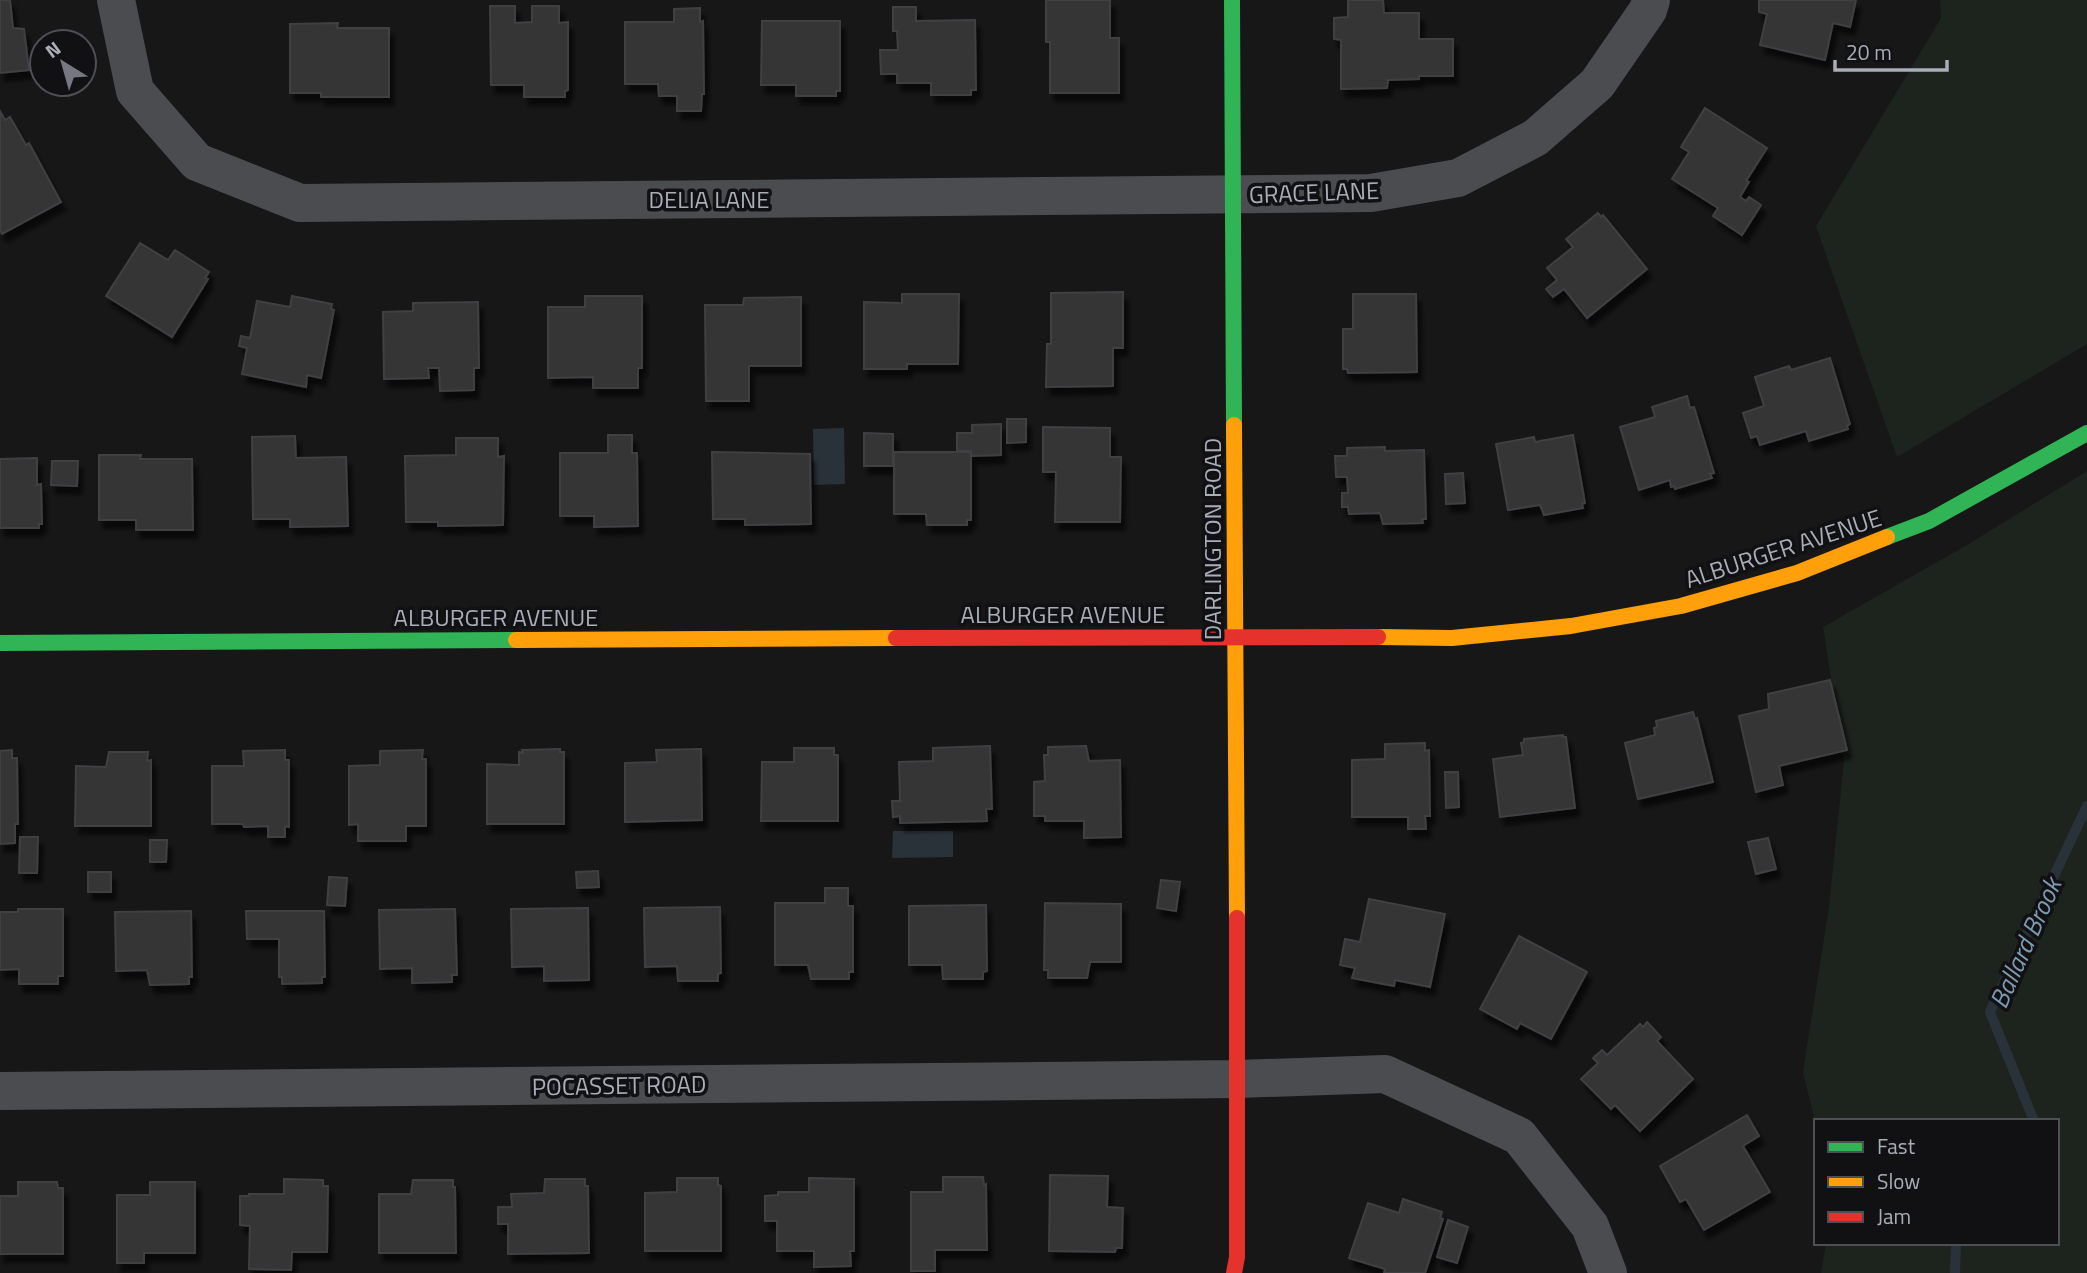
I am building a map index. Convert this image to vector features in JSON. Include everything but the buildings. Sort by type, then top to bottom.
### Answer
[{"type":"street","name":"DELIA LANE","points":[[116,0],[135,91],[192,157],[197,162],[300,203],[1235,194]]},
{"type":"street","name":"DARLINGTON ROAD","points":[[1232,0],[1238,1079],[1237,1257],[1234,1273]]},
{"type":"street","name":"GRACE LANE","points":[[1235,194],[1371,194],[1458,178],[1535,138],[1597,84],[1648,9],[1651,0]]},
{"type":"street","name":"ALBURGER AVENUE","points":[[0,643],[1235,636],[1452,638],[1571,626],[1681,606],[1797,573],[1929,521],[2087,433]]},
{"type":"street","name":"POCASSET ROAD","points":[[0,1091],[1238,1079],[1385,1074],[1519,1136],[1590,1226],[1608,1273]]},
{"type":"shaded area","points":[[1940,0],[2087,0],[2087,344],[1897,457],[1816,226],[1941,18]]},
{"type":"shaded area","points":[[844,428],[845,484],[814,485],[813,429]]},
{"type":"shaded area","points":[[2087,471],[2087,1273],[1821,1273],[1826,1245],[2059,1245],[2059,1119],[1814,1119],[1803,1072],[1829,907],[1844,761],[1823,627],[1967,545]]},
{"type":"shaded area","points":[[893,831],[953,831],[953,857],[892,858]]},
{"type":"waterway","name":"Ballard Brook","points":[[2033,1119],[1990,1012],[2087,806]]},
{"type":"waterway","name":"Ballard Brook","points":[[1955,1273],[1956,1245]]},
{"type":"traffic: fast","points":[[1232,0],[1234,425]]},
{"type":"traffic: fast","points":[[1887,537],[1929,521],[2087,433]]},
{"type":"traffic: fast","points":[[0,643],[516,640]]},
{"type":"traffic: slow","points":[[1234,425],[1237,918]]},
{"type":"traffic: slow","points":[[1378,637],[1452,638],[1571,626],[1681,606],[1797,573],[1887,537]]},
{"type":"traffic: slow","points":[[516,640],[896,638]]},
{"type":"traffic: jam","points":[[896,638],[1378,637]]},
{"type":"traffic: jam","points":[[1234,1273],[1237,1257],[1237,918]]}]
